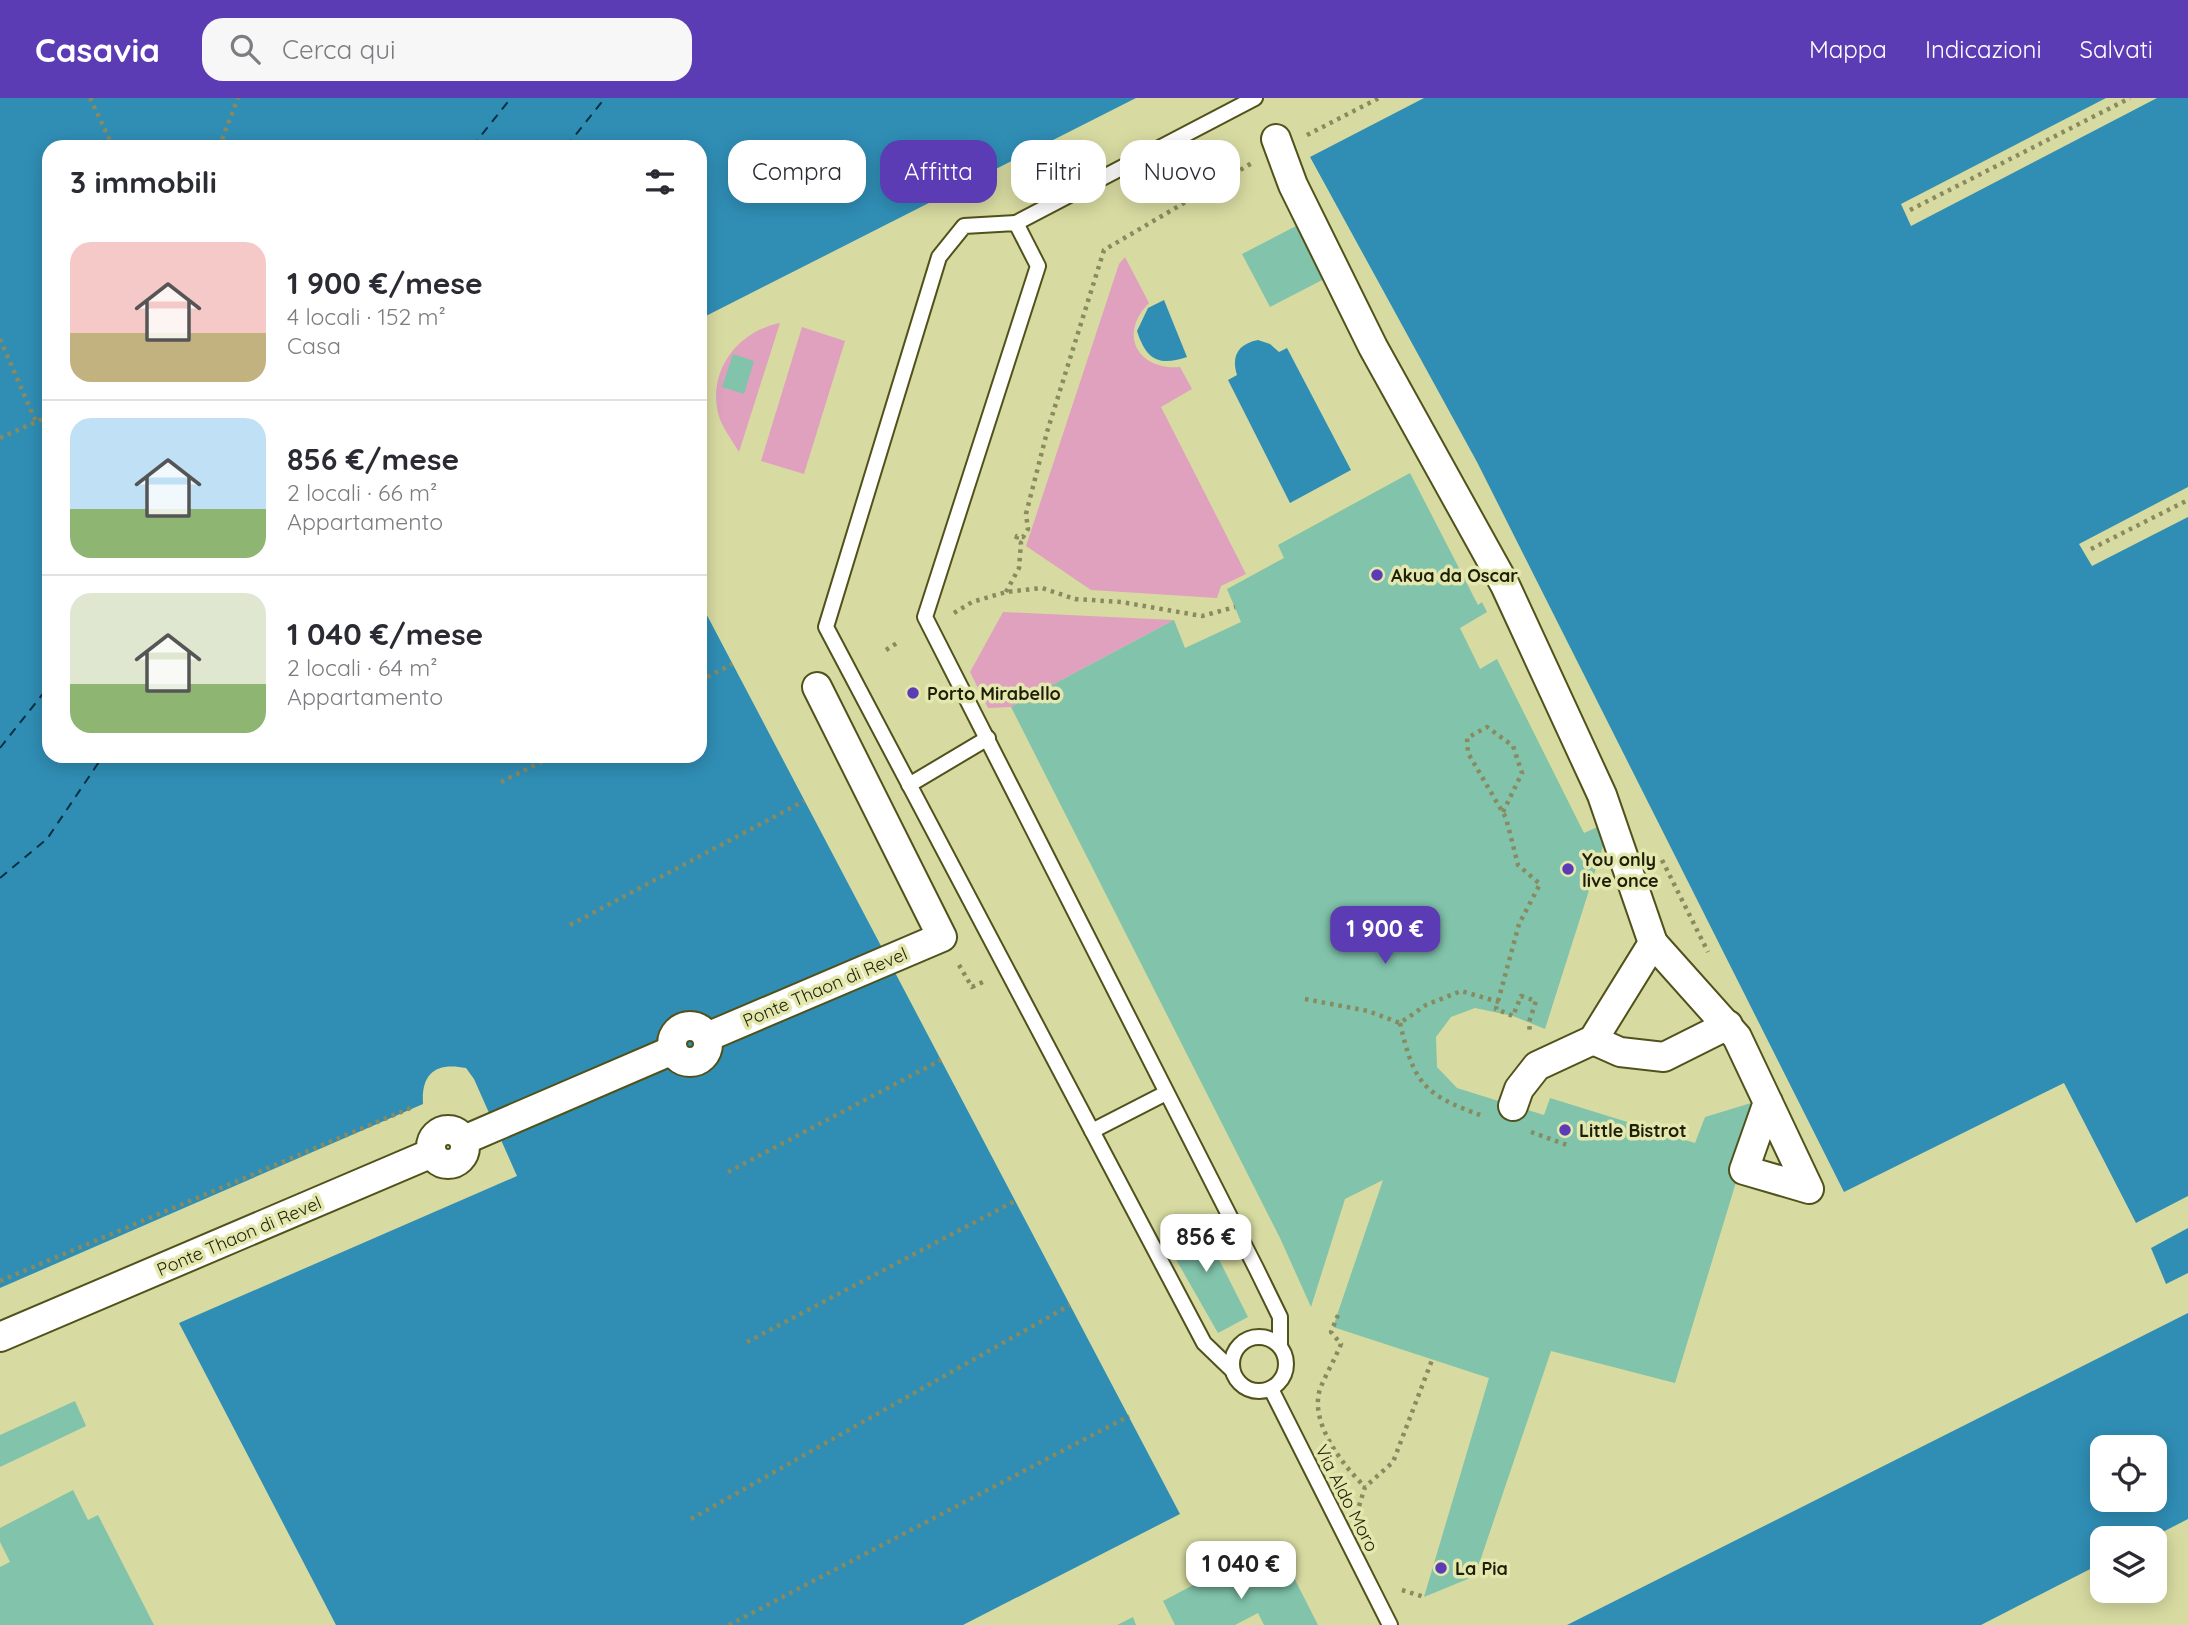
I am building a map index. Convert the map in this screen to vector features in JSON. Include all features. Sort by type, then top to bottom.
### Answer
[{"type":"street","points":[[1278,144],[1293,185],[1373,347],[1510,597],[1602,795],[1653,943],[1737,1037],[1768,1102]]},
{"type":"street","points":[[817,687],[942,937]]},
{"type":"street","name":"Ponte Thaon di Revel","points":[[0,1337],[47,1320],[432,1153],[432,1142],[439,1132],[454,1130],[464,1139],[673,1050],[674,1037],[683,1027],[695,1027],[707,1037],[942,937]]},
{"type":"street","points":[[1509,1118],[1519,1089],[1536,1066],[1593,1040],[1653,943]]},
{"type":"street","points":[[1593,1040],[1620,1052],[1664,1057],[1728,1025]]},
{"type":"lane","points":[[1016,223],[1038,266],[925,617],[1280,1317],[1280,1346],[1287,1364],[1286,1373],[1282,1381],[1271,1389],[1257,1392],[1240,1385],[1232,1370],[1203,1343],[826,627],[939,257],[964,226],[1016,223],[1255,98]]},
{"type":"lane","points":[[909,785],[988,738]]},
{"type":"lane","points":[[1091,1131],[1166,1093]]},
{"type":"lane","points":[[1232,1370],[1235,1353],[1246,1340],[1264,1337],[1280,1346]]},
{"type":"lane","name":"Via Aldo Moro","points":[[1271,1389],[1390,1625]]},
{"type":"path","points":[[90,98],[110,140]]},
{"type":"path","points":[[222,140],[238,98]]},
{"type":"path","points":[[1910,210],[2130,98]]},
{"type":"path","points":[[1006,592],[1019,568],[1021,542],[1016,541],[1017,536],[1023,537],[1028,529],[1026,514],[1046,432],[1104,250],[1278,144]]},
{"type":"path","points":[[0,339],[36,422]]},
{"type":"path","points":[[0,438],[42,419]]},
{"type":"path","points":[[2091,549],[2188,500]]},
{"type":"path","points":[[944,619],[972,602],[1006,592],[1042,588],[1075,599],[1121,602],[1202,616],[1235,607]]},
{"type":"path","points":[[886,650],[897,643]]},
{"type":"path","points":[[707,677],[732,664]]},
{"type":"path","points":[[1503,812],[1521,774],[1513,746],[1487,727],[1467,738],[1468,753],[1503,812],[1518,865],[1540,884],[1519,924],[1496,1009],[1513,1016],[1521,996],[1536,1001],[1529,1022]]},
{"type":"path","points":[[501,782],[539,763]]},
{"type":"path","points":[[570,925],[804,801]]},
{"type":"path","points":[[942,937],[972,987],[1007,970]]},
{"type":"path","points":[[1400,1023],[1426,1005],[1461,991],[1499,1002]]},
{"type":"path","points":[[1305,999],[1368,1012],[1400,1023]]},
{"type":"path","points":[[1400,1023],[1420,1084],[1454,1106],[1509,1118],[1567,1144]]},
{"type":"path","points":[[728,1172],[941,1060]]},
{"type":"path","points":[[0,1281],[415,1106]]},
{"type":"path","points":[[747,1342],[1015,1201]]},
{"type":"path","points":[[691,1519],[1070,1305]]},
{"type":"path","points":[[1338,1315],[1331,1332],[1341,1344],[1319,1392],[1321,1424],[1349,1470],[1365,1486]]},
{"type":"path","points":[[1358,1508],[1365,1486],[1393,1462],[1432,1360]]},
{"type":"path","points":[[729,1625],[1129,1416]]},
{"type":"path","points":[[1396,1587],[1424,1597]]},
{"type":"shaded area","points":[[1125,257],[1149,303],[1135,327],[1137,348],[1153,363],[1180,367],[1192,389],[1161,407],[1246,574],[1221,586],[1217,598],[1091,590],[1026,546],[1119,264]]},
{"type":"shaded area","points":[[780,323],[739,452],[718,413],[716,397],[722,367],[740,343],[765,327]]},
{"type":"shaded area","points":[[802,327],[845,341],[804,474],[761,461]]},
{"type":"shaded area","points":[[1003,612],[1174,620],[1011,707],[988,708],[970,672]]},
{"type":"water","points":[[0,98],[1136,98],[1053,140],[1011,140],[1011,161],[997,168],[997,140],[880,140],[880,203],[929,203],[707,315],[707,140],[42,140],[42,763],[707,763],[707,615],[1180,1514],[963,1625],[336,1625],[179,1323],[517,1176],[474,1079],[466,1068],[446,1067],[433,1072],[425,1084],[423,1104],[0,1288]]},
{"type":"water","points":[[1424,98],[2106,98],[1901,204],[1911,226],[2157,98],[2188,98],[2188,487],[2079,544],[2092,566],[2188,517],[2188,1196],[2136,1223],[2064,1083],[1844,1192],[1477,462],[1310,157]]},
{"type":"water","points":[[1164,300],[1187,357],[1161,361],[1149,354],[1141,341],[1137,331],[1148,308]]},
{"type":"water","points":[[1258,340],[1270,344],[1279,352],[1287,348],[1351,470],[1290,503],[1228,380],[1237,375],[1235,362],[1241,348]]},
{"type":"water","points":[[2188,1228],[2188,1273],[2166,1284],[2151,1248]]},
{"type":"water","points":[[2188,1313],[2188,1519],[2167,1530],[2167,1526],[2090,1526],[2090,1569],[1981,1625],[1567,1625]]},
{"type":"building","points":[[1298,225],[1326,278],[1270,307],[1242,254]]},
{"type":"building","points":[[733,354],[754,361],[744,394],[722,387]]},
{"type":"building","points":[[1410,473],[1478,605],[1482,602],[1487,612],[1460,628],[1480,669],[1497,659],[1584,833],[1611,821],[1545,1029],[1513,1016],[1475,1008],[1451,1017],[1436,1037],[1437,1067],[1457,1088],[1544,1115],[1550,1098],[1695,1143],[1705,1117],[1761,1100],[1675,1383],[1551,1351],[1475,1576],[1424,1597],[1489,1378],[1333,1327],[1383,1180],[1345,1199],[1311,1307],[1280,1238],[1011,707],[1174,620],[1185,648],[1241,622],[1227,589],[1284,558],[1278,545]]},
{"type":"building","points":[[1198,1218],[1248,1317],[1218,1333],[1162,1235]]},
{"type":"building","points":[[75,1401],[86,1426],[0,1467],[0,1435]]},
{"type":"building","points":[[73,1490],[88,1520],[98,1515],[154,1625],[0,1625],[0,1567],[10,1562],[0,1542],[0,1528]]},
{"type":"building","points":[[1237,1562],[1250,1588],[1289,1568],[1318,1625],[1264,1625],[1258,1613],[1235,1625],[1175,1625],[1163,1601]]},
{"type":"building","points":[[1133,1617],[1136,1625],[1117,1625]]},
{"type":"ferry route","points":[[478,140],[511,98]]},
{"type":"ferry route","points":[[572,140],[605,98]]},
{"type":"ferry route","points":[[0,748],[42,695]]},
{"type":"ferry route","points":[[0,878],[47,839],[98,763]]},
{"type":"place","name":"Akua da Oscar","points":[[1377,575]]},
{"type":"place","name":"Porto Mirabello","points":[[913,693]]},
{"type":"place","name":"You only live once","points":[[1568,869]]},
{"type":"place","name":"Little Bistrot","points":[[1565,1130]]},
{"type":"place","name":"La Pia","points":[[1441,1568]]}]
